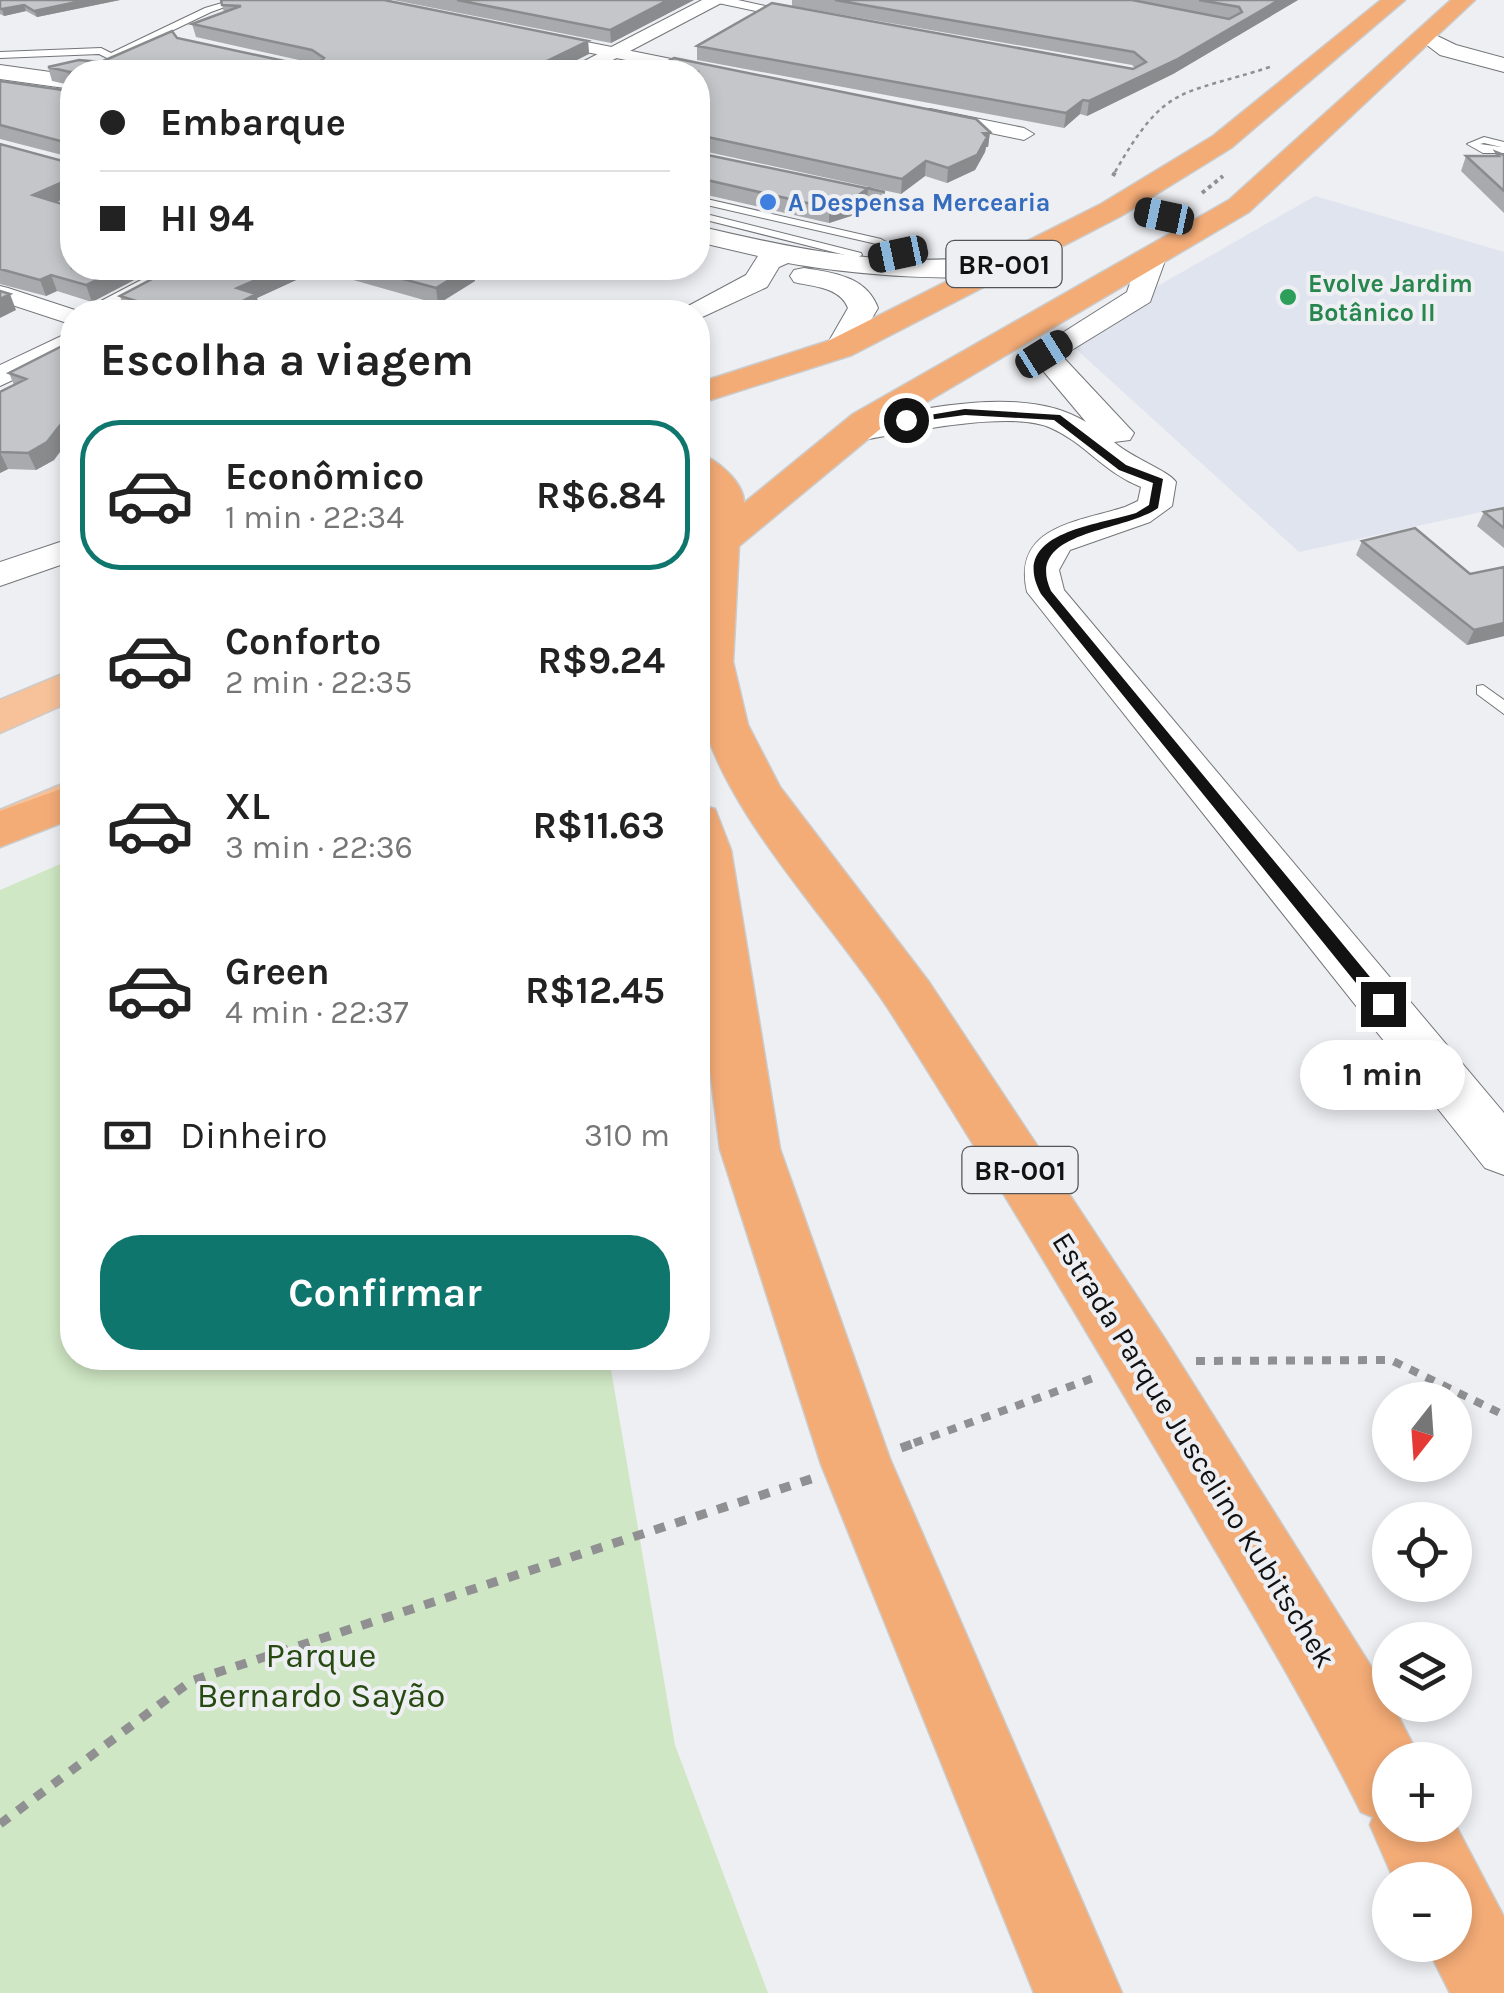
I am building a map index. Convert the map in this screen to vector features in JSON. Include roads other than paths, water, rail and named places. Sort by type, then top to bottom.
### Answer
[{"type":"highway","name":"BR-001","points":[[710,390],[840,348],[1011,261],[1110,197],[1222,142],[1394,0]]},
{"type":"highway","name":"BR-001","points":[[713,549],[852,432],[1239,206],[1464,0]]},
{"type":"highway","points":[[1222,142],[1222,158],[1237,165],[1264,168],[1293,155]]},
{"type":"highway","points":[[1110,197],[1164,216],[1182,228],[1180,243]]},
{"type":"highway","name":"BR-001","points":[[710,478],[725,494],[713,549]]},
{"type":"highway","name":"Estrada Parque Juscelino Kubitschek","points":[[713,549],[711,662],[724,725],[760,794],[910,997],[1141,1361],[1372,1748]]},
{"type":"highway","points":[[0,830],[60,803]]},
{"type":"highway","points":[[710,877],[750,1148]]},
{"type":"highway","points":[[710,1042],[720,1081],[750,1148],[856,1464],[1078,1993]]},
{"type":"highway","points":[[1472,1946],[1496,1993]]},
{"type":"main road","points":[[0,718],[60,690]]},
{"type":"street","points":[[606,60],[723,1],[840,23]]},
{"type":"street","points":[[516,33],[652,60]]},
{"type":"street","points":[[1412,46],[1468,56]]},
{"type":"street","points":[[1412,46],[1436,46],[1504,65]]},
{"type":"street","points":[[614,60],[622,54]]},
{"type":"street","points":[[0,72],[60,80]]},
{"type":"street","points":[[710,72],[737,77]]},
{"type":"street","points":[[0,84],[60,93]]},
{"type":"street","points":[[909,111],[1024,134]]},
{"type":"street","points":[[710,238],[775,261]]},
{"type":"street","points":[[710,252],[775,261],[940,271],[1011,261]]},
{"type":"street","points":[[1152,258],[1140,296],[1044,354],[1084,402],[1152,464],[1159,482],[1154,506],[1140,516],[1052,543],[1040,556],[1038,574],[1046,592],[1504,1152]]},
{"type":"street","points":[[710,303],[757,281],[775,261]]},
{"type":"street","points":[[840,348],[863,308],[861,264]]},
{"type":"street","points":[[120,300],[160,280]]},
{"type":"street","points":[[151,300],[192,280]]},
{"type":"street","points":[[0,293],[60,316]]},
{"type":"street","points":[[0,360],[60,327]]},
{"type":"street","points":[[0,377],[60,346]]},
{"type":"street","points":[[852,432],[965,412],[1056,417],[1092,440],[1122,467],[1159,482]]},
{"type":"street","points":[[0,575],[60,553]]},
{"type":"lane","points":[[0,55],[30,56],[83,49],[112,56],[208,10],[240,0]]},
{"type":"lane","points":[[0,47],[30,56]]},
{"type":"lane","points":[[710,203],[881,242],[861,264],[710,220]]},
{"type":"lane","points":[[1483,690],[1504,709]]},
{"type":"place","name":"A Despensa Mercearia","points":[[768,202]]},
{"type":"place","name":"Evolve Jardim Botânico II","points":[[1288,297]]},
{"type":"park label","name":"Parque Bernardo Sayão","points":[[321,1675]]}]
